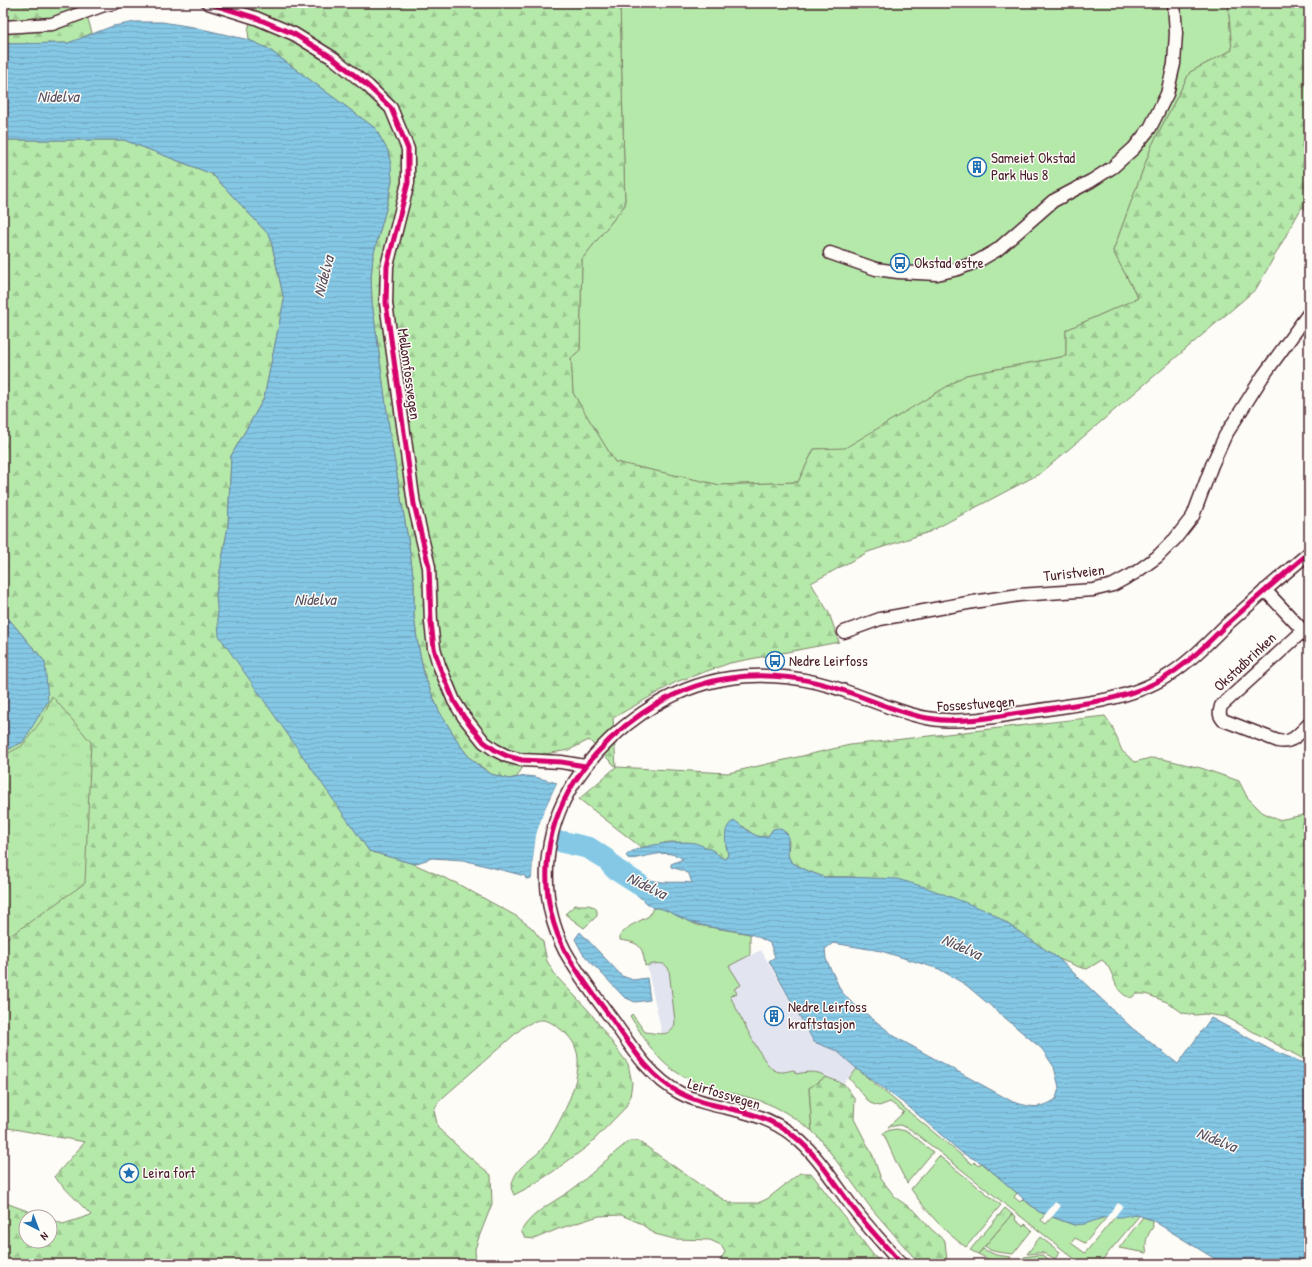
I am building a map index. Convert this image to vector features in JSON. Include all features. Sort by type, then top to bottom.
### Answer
[{"type":"street","points":[[3,27],[52,24],[104,5],[115,3]]},
{"type":"street","name":"Mellomfossvegen","points":[[208,3],[256,18],[294,34],[333,58],[368,86],[391,108],[408,148],[408,183],[387,266],[386,303],[414,504],[429,567],[431,622],[434,648],[439,665],[452,696],[464,717],[479,736],[495,750],[507,756],[522,760],[556,762],[585,766]]},
{"type":"street","points":[[830,253],[876,269],[898,272],[937,274],[958,269],[978,261],[997,250],[1053,201],[1092,181],[1113,167],[1134,148],[1150,128],[1167,94],[1174,64],[1176,33],[1174,3]]},
{"type":"street","name":"Turistveien","points":[[844,632],[880,619],[973,602],[1019,595],[1092,590],[1113,585],[1135,573],[1156,557],[1175,539],[1193,516],[1212,465],[1225,436],[1263,376],[1309,313]]},
{"type":"street","name":"Fossestuvegen","points":[[547,885],[548,849],[551,835],[560,809],[569,791],[585,766],[607,743],[632,721],[648,709],[671,696],[726,678],[748,676],[793,679],[843,690],[904,712],[924,718],[940,720],[985,718],[1119,697],[1140,690],[1169,675],[1185,663],[1265,590],[1309,553]]},
{"type":"street","name":"Okstadbrinken","points":[[1265,590],[1306,634],[1221,706],[1219,712],[1220,716],[1223,720],[1285,742],[1290,740],[1309,724]]},
{"type":"street","name":"Leirfossvegen","points":[[547,885],[552,915],[565,950],[580,976],[650,1069],[665,1083],[681,1093],[694,1099],[751,1114],[767,1120],[796,1138],[822,1167],[860,1216],[901,1264]]},
{"type":"shaded area","points":[[761,950],[814,1042],[837,1051],[857,1069],[839,1088],[838,1125],[667,1042],[662,1034],[646,962],[729,966]]},
{"type":"green space","points":[[3,3],[85,3],[84,5],[92,33],[68,43],[3,44]]},
{"type":"green space","points":[[254,3],[620,3],[625,205],[582,259],[580,350],[571,358],[573,393],[615,462],[720,485],[798,482],[814,449],[845,448],[966,375],[1066,356],[1066,330],[1138,298],[1113,251],[1152,145],[1190,72],[1232,50],[1228,3],[1309,3],[1309,212],[1302,207],[1256,289],[1041,473],[929,532],[868,552],[811,583],[829,613],[839,642],[730,663],[676,682],[613,718],[616,767],[589,740],[569,750],[533,756],[525,763],[517,777],[509,779],[491,774],[470,758],[462,748],[439,711],[431,692],[424,674],[417,639],[414,616],[414,583],[409,545],[390,434],[372,302],[371,278],[373,256],[392,181],[388,151],[375,128],[267,48],[249,40],[248,31]]},
{"type":"green space","points":[[620,3],[1228,3],[1232,50],[1190,72],[1152,145],[1113,251],[1138,298],[1066,330],[1066,356],[966,375],[845,449],[814,449],[798,482],[719,485],[615,462],[573,393],[571,358],[580,350],[582,259],[625,205]]},
{"type":"green space","points":[[3,140],[124,140],[212,174],[270,236],[284,300],[264,398],[231,456],[228,526],[216,594],[315,771],[369,851],[414,864],[456,883],[516,916],[532,928],[543,942],[547,961],[556,976],[589,1011],[628,1064],[632,1083],[630,1097],[625,1108],[588,1146],[554,1171],[514,1195],[511,1188],[517,1172],[541,1150],[548,1141],[562,1116],[574,1087],[578,1060],[575,1045],[568,1036],[562,1030],[547,1021],[540,1020],[532,1022],[523,1027],[439,1101],[434,1110],[438,1128],[491,1175],[492,1204],[475,1249],[476,1264],[3,1264],[3,1202],[22,1209],[18,1209],[18,1249],[58,1249],[58,1222],[63,1224],[91,1215],[54,1177],[85,1142],[3,1127],[3,752],[23,742],[45,662],[3,612]]},
{"type":"green space","points":[[52,696],[91,742],[85,883],[3,941],[3,756],[22,746],[41,721]]},
{"type":"green space","points":[[1105,716],[1112,726],[1122,751],[1135,762],[1150,758],[1163,759],[1201,768],[1239,781],[1247,797],[1262,812],[1278,820],[1309,814],[1309,1062],[1226,1017],[1183,1013],[1167,1002],[1146,994],[1136,994],[1131,998],[1120,991],[1110,970],[1102,960],[1087,969],[1059,959],[990,912],[848,877],[824,877],[808,871],[791,862],[788,855],[789,841],[773,829],[768,836],[761,837],[752,833],[743,826],[725,841],[728,855],[725,859],[720,858],[714,851],[694,843],[670,842],[642,848],[579,799],[616,767],[728,773],[850,745]]},
{"type":"green space","points":[[575,905],[588,905],[595,907],[597,911],[597,916],[584,928],[565,914]]},
{"type":"green space","points":[[659,907],[697,925],[750,934],[750,955],[729,966],[741,985],[734,989],[737,993],[730,996],[757,1048],[769,1066],[774,1070],[782,1072],[794,1070],[796,1074],[816,1072],[826,1077],[809,1088],[812,1131],[798,1120],[768,1104],[701,1084],[682,1076],[660,1059],[644,1038],[630,1016],[632,1014],[645,1032],[664,1034],[668,1033],[674,1027],[675,1021],[669,970],[662,964],[645,966],[641,949],[637,944],[620,940],[620,935],[630,926],[649,916],[653,908]]},
{"type":"green space","points":[[857,1069],[972,1164],[974,1162],[978,1166],[982,1163],[1017,1193],[1014,1197],[1020,1202],[1023,1199],[1039,1212],[1045,1214],[1041,1220],[1046,1224],[1052,1217],[1074,1225],[1107,1217],[1085,1243],[1075,1238],[1071,1243],[1085,1253],[1115,1217],[1135,1214],[1139,1216],[1103,1259],[1097,1264],[1081,1264],[910,1129],[900,1125],[888,1127],[904,1112],[890,1102],[879,1106],[870,1103],[849,1078]]},
{"type":"green space","points":[[826,1077],[844,1084],[855,1099],[854,1119],[873,1156],[881,1179],[896,1198],[916,1212],[931,1229],[945,1241],[947,1261],[952,1264],[920,1264],[871,1208],[821,1140],[812,1131],[809,1088]]},
{"type":"green space","points":[[897,1129],[909,1132],[933,1152],[907,1183],[883,1133]]},
{"type":"green space","points":[[629,1141],[637,1141],[647,1147],[703,1187],[729,1203],[758,1203],[767,1199],[800,1173],[811,1173],[874,1256],[883,1264],[718,1264],[725,1252],[721,1245],[710,1240],[674,1239],[655,1234],[640,1223],[621,1215],[599,1216],[558,1229],[534,1239],[525,1238],[521,1231],[526,1223],[539,1211],[578,1185]]},
{"type":"green space","points":[[939,1156],[1001,1205],[966,1247],[950,1235],[936,1221],[911,1189]]},
{"type":"green space","points":[[1005,1208],[1012,1214],[978,1254],[970,1250]]},
{"type":"green space","points":[[1012,1214],[1016,1217],[1015,1220],[1023,1226],[1025,1224],[1032,1230],[1013,1254],[990,1250],[985,1246]]},
{"type":"green space","points":[[1143,1217],[1152,1220],[1153,1227],[1147,1239],[1147,1253],[1119,1248]]},
{"type":"green space","points":[[1040,1237],[1060,1252],[1055,1259],[1047,1254],[1027,1254]]},
{"type":"green space","points":[[983,1249],[996,1255],[1011,1257],[1006,1264],[998,1264],[978,1254]]},
{"type":"green space","points":[[1042,1255],[1056,1264],[1019,1264],[1024,1257]]},
{"type":"water","name":"Nidelva","points":[[136,22],[162,22],[193,27],[249,40],[267,48],[375,128],[388,151],[392,181],[373,256],[371,278],[372,302],[390,434],[409,545],[414,583],[414,616],[417,639],[424,674],[439,711],[470,758],[491,774],[509,779],[526,776],[535,777],[557,783],[538,829],[532,878],[526,879],[525,876],[463,860],[432,858],[414,864],[369,851],[219,636],[216,594],[228,526],[231,456],[264,398],[284,300],[270,236],[212,174],[124,140],[3,140],[3,44],[68,43],[113,26]]},
{"type":"water","points":[[3,612],[45,662],[48,701],[23,742],[3,752]]},
{"type":"water","name":"Nidelva","points":[[735,821],[751,833],[763,837],[768,836],[773,829],[779,828],[788,835],[788,855],[791,862],[824,877],[897,879],[925,887],[990,912],[1059,959],[1132,1028],[1178,1064],[1211,1018],[1271,1050],[1309,1065],[1309,1264],[1256,1264],[1255,1262],[1215,1259],[1152,1220],[1135,1214],[1121,1217],[1105,1217],[1085,1224],[1074,1225],[1039,1212],[982,1163],[962,1153],[909,1107],[857,1069],[837,1051],[814,1042],[769,961],[775,957],[770,943],[753,935],[742,932],[700,925],[665,910],[653,908],[617,880],[615,869],[632,869],[649,879],[656,881],[692,883],[689,874],[671,867],[671,864],[683,859],[677,856],[663,853],[629,859],[626,856],[631,852],[648,846],[688,842],[708,848],[725,859],[728,855],[726,831],[731,823]],"holes":[[[833,943],[881,951],[939,969],[966,985],[1042,1049],[1054,1067],[1059,1087],[1056,1099],[1040,1106],[1025,1105],[1013,1102],[897,1038],[850,1001],[841,991],[826,959],[825,949]]]},
{"type":"water","points":[[580,932],[622,976],[633,980],[647,978],[650,1000],[635,1002],[624,997],[583,954],[575,939]]},
{"type":"pier","points":[[557,783],[558,784],[545,814],[538,836],[533,880],[533,859],[536,835],[543,813]]},
{"type":"pier","points":[[1055,1202],[1061,1206],[1051,1218],[1044,1216]]},
{"type":"pier","points":[[1118,1203],[1123,1206],[1113,1219],[1105,1219]]},
{"type":"waterway","name":"Nidelva","points":[[563,842],[589,848],[607,860],[615,869],[640,885]]},
{"type":"cycle path","points":[[208,3],[256,18],[294,34],[333,58],[368,86],[391,108],[408,149],[408,183],[387,266],[386,303],[414,504],[429,567],[431,622],[434,648],[439,665],[454,701],[464,717],[484,742],[495,750],[507,756],[522,760],[561,762],[585,766]]},
{"type":"cycle path","points":[[901,1264],[862,1220],[820,1163],[803,1144],[785,1129],[769,1121],[751,1114],[689,1097],[670,1087],[643,1062],[582,978],[565,951],[556,930],[550,908],[547,886],[547,864],[550,843],[556,821],[564,801],[575,781],[605,744],[642,713],[662,701],[684,691],[707,683],[730,678],[744,676],[773,676],[803,680],[832,686],[906,713],[938,720],[985,718],[1104,700],[1129,693],[1161,680],[1184,664],[1245,608],[1309,553]]},
{"type":"place","name":"Sameiet Okstad Park Hus 8","points":[[977,167]]},
{"type":"place","name":"Okstad østre","points":[[900,263]]},
{"type":"place","name":"Nedre Leirfoss","points":[[775,661]]},
{"type":"place","name":"Nedre Leirfoss kraftstasjon","points":[[774,1016]]},
{"type":"place","name":"Leira fort","points":[[129,1173]]}]
